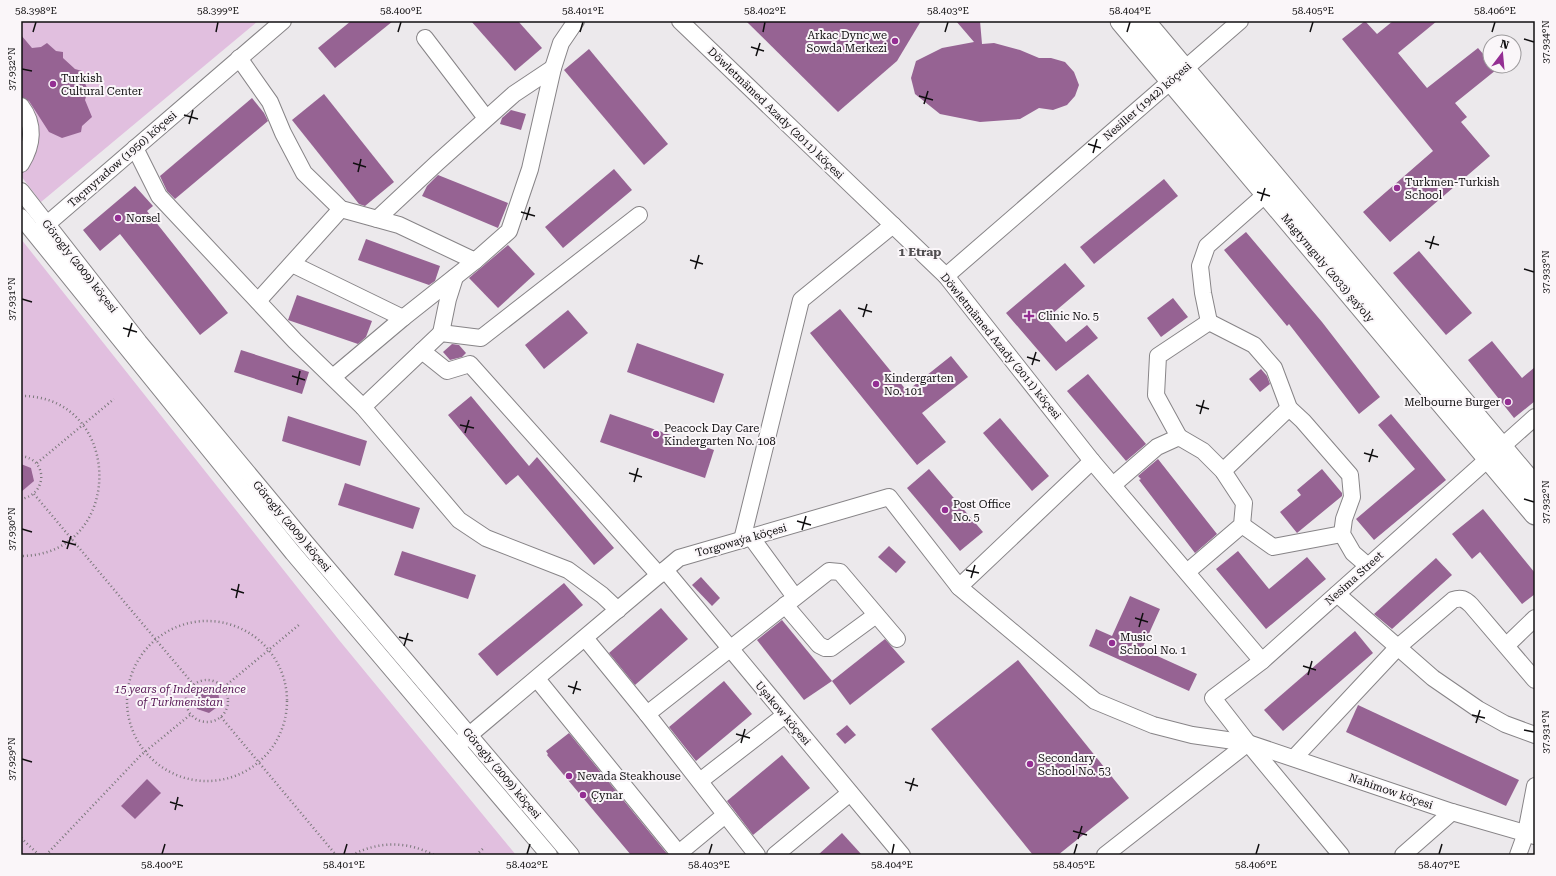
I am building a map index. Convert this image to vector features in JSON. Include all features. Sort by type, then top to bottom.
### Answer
[{"type":"main road","name":"Magtymguly (2033) şaýoly","points":[[1121,21],[1177,74],[1495,453],[1535,514]]},
{"type":"main road","name":"Magtymguly (2033) şaýoly","points":[[1144,21],[1177,74],[1266,194],[1495,453],[1535,486]]},
{"type":"street","name":"Taçmyradow (1950) köçesi","points":[[35,234],[283,21]]},
{"type":"street","points":[[333,377],[403,318],[475,261],[509,230],[530,169],[553,68],[561,43],[576,21]]},
{"type":"street","name":"Döwletmämed Azady (2011) köçesi","points":[[680,21],[946,276],[1092,461],[1262,661]]},
{"type":"street","name":"Nesiller (1942) köçesi","points":[[946,276],[1177,74],[1240,21]]},
{"type":"street","points":[[425,38],[486,118]]},
{"type":"street","points":[[239,58],[270,102],[283,133],[304,173],[341,210],[399,225],[475,261]]},
{"type":"street","points":[[377,219],[486,118],[514,94],[553,68]]},
{"type":"street","points":[[21,106],[28,116],[31,137],[25,157],[21,164]]},
{"type":"street","points":[[135,148],[159,196],[258,301],[363,407],[459,520],[486,538],[568,570],[602,594],[618,610]]},
{"type":"street","name":"Görogly (2009) köçesi","points":[[21,191],[144,348],[306,543],[571,855]]},
{"type":"street","points":[[1209,322],[1203,293],[1200,266],[1207,246],[1266,194]]},
{"type":"street","points":[[258,301],[341,210]]},
{"type":"street","points":[[441,333],[481,338],[639,216]]},
{"type":"street","name":"Görogly (2009) köçesi","points":[[21,217],[293,554],[549,855]]},
{"type":"street","points":[[876,615],[831,648],[825,648],[819,645],[747,539],[801,300],[892,225]]},
{"type":"street","points":[[292,264],[403,318]]},
{"type":"street","points":[[363,407],[441,333],[448,299],[455,277]]},
{"type":"street","points":[[1209,322],[1254,345],[1274,368],[1289,408],[1303,421],[1350,475],[1352,497],[1344,519],[1342,534],[1353,552],[1368,566]]},
{"type":"street","points":[[1187,572],[1242,525],[1244,503],[1223,471],[1203,451],[1179,437],[1156,396],[1158,356],[1209,322]]},
{"type":"street","name":"Uşakow köçesi","points":[[422,351],[447,371],[470,364],[729,648],[902,855]]},
{"type":"street","points":[[1223,471],[1289,408]]},
{"type":"street","name":"Nesima Street","points":[[1248,743],[1213,698],[1262,661],[1535,417]]},
{"type":"street","points":[[1113,485],[1157,447],[1179,437]]},
{"type":"street","points":[[959,587],[1092,461]]},
{"type":"street","name":"Torgowaýa köçesi","points":[[457,745],[679,558],[889,497],[959,587]]},
{"type":"street","points":[[1242,525],[1274,547],[1342,534]]},
{"type":"street","points":[[647,714],[729,648],[829,571],[835,570],[840,572],[897,639]]},
{"type":"street","name":"Nahimow köçesi","points":[[959,587],[1095,701],[1153,725],[1192,735],[1248,743],[1452,812],[1530,835]]},
{"type":"street","points":[[1337,594],[1433,678],[1478,709],[1505,724],[1535,735]]},
{"type":"street","points":[[1294,758],[1398,647],[1453,600],[1458,598],[1465,600],[1471,605],[1507,645],[1535,680]]},
{"type":"street","points":[[1507,645],[1535,618]]},
{"type":"street","points":[[585,638],[647,714],[757,855]]},
{"type":"street","points":[[536,679],[680,854],[725,815]]},
{"type":"street","points":[[700,781],[785,715]]},
{"type":"street","points":[[1105,855],[1248,743],[1341,855]]},
{"type":"street","points":[[1518,855],[1530,835],[1535,786]]},
{"type":"street","points":[[775,855],[850,793]]},
{"type":"street","points":[[1403,855],[1452,812]]},
{"type":"path","points":[[21,396],[34,397],[52,402],[68,412],[82,426],[96,448],[100,467],[100,485],[92,512],[82,527],[71,538],[52,549],[34,555],[21,556]]},
{"type":"path","points":[[37,463],[114,399]]},
{"type":"path","points":[[21,456],[32,459],[37,463],[40,469],[41,483],[34,494],[21,499]]},
{"type":"path","points":[[34,494],[193,684]]},
{"type":"path","points":[[212,621],[230,624],[247,632],[269,650],[279,665],[284,678],[287,692],[287,710],[279,737],[269,752],[248,770],[230,778],[203,781],[176,774],[160,765],[146,752],[136,737],[129,719],[128,692],[136,665],[146,650],[156,640],[167,632],[184,624],[212,621]]},
{"type":"path","points":[[224,687],[300,624]]},
{"type":"path","points":[[205,679],[212,680],[224,687],[227,693],[228,706],[221,717],[208,722],[195,719],[190,715],[185,702],[188,689],[193,684],[205,679]]},
{"type":"path","points":[[46,855],[146,752],[190,715]]},
{"type":"path","points":[[221,717],[336,855]]},
{"type":"path","points":[[21,838],[39,855]]},
{"type":"path","points":[[352,855],[370,847],[388,844],[416,847],[434,855]]},
{"type":"path","points":[[476,855],[486,847]]},
{"type":"green space","points":[[21,21],[258,21],[41,202],[21,176]]},
{"type":"green space","name":"15 years of Independence of Turkmenistan","points":[[21,239],[339,640],[516,855],[21,855]]},
{"type":"building","points":[[351,21],[393,21],[335,68],[318,48]]},
{"type":"building","points":[[471,21],[518,21],[542,48],[515,71]]},
{"type":"building","points":[[746,21],[921,21],[897,61],[838,112]]},
{"type":"building","points":[[956,21],[980,21],[982,44],[994,43],[1020,50],[1039,58],[1051,58],[1065,62],[1074,72],[1079,85],[1075,96],[1067,105],[1053,110],[1039,108],[1020,119],[980,122],[940,114],[915,94],[911,78],[916,61],[942,48],[974,42]]},
{"type":"building","points":[[1365,21],[1377,34],[1393,21],[1437,21],[1398,53],[1427,88],[1478,48],[1482,53],[1482,74],[1491,74],[1455,103],[1467,117],[1461,122],[1490,156],[1390,242],[1363,212],[1433,151],[1342,39]]},
{"type":"building","name":"Turkish Cultural Center","points":[[21,35],[32,48],[41,47],[47,43],[56,51],[63,52],[63,58],[75,69],[82,71],[83,79],[88,90],[85,100],[92,117],[82,126],[81,132],[62,138],[49,132],[29,101],[21,97]]},
{"type":"building","points":[[589,49],[668,144],[644,165],[564,70]]},
{"type":"building","points":[[324,94],[394,182],[365,206],[359,204],[292,120]]},
{"type":"building","points":[[252,98],[264,113],[268,121],[175,199],[167,191],[160,176]]},
{"type":"building","points":[[511,110],[526,114],[521,130],[500,124],[502,118]]},
{"type":"building","points":[[614,169],[632,190],[563,248],[545,227]]},
{"type":"building","points":[[438,175],[508,203],[498,228],[422,196],[427,186]]},
{"type":"building","points":[[1164,179],[1178,196],[1094,264],[1080,247]]},
{"type":"building","points":[[135,186],[153,206],[147,211],[228,313],[200,335],[120,234],[100,251],[83,230]]},
{"type":"building","points":[[1246,232],[1322,322],[1380,397],[1359,414],[1289,324],[1287,326],[1224,250]]},
{"type":"building","points":[[366,239],[440,266],[435,281],[429,285],[358,260]]},
{"type":"building","points":[[508,245],[535,274],[498,308],[469,278]]},
{"type":"building","points":[[1419,251],[1472,313],[1446,335],[1393,273]]},
{"type":"building","name":"Clinic No. 5","points":[[1065,263],[1085,286],[1046,319],[1066,342],[1087,325],[1098,338],[1056,371],[1006,313]]},
{"type":"building","points":[[297,295],[372,321],[366,337],[358,344],[288,320]]},
{"type":"building","points":[[1173,298],[1188,317],[1161,337],[1147,318]]},
{"type":"building","name":"Kindergarten No. 101","points":[[840,309],[907,391],[951,356],[968,377],[922,413],[946,442],[917,465],[810,333]]},
{"type":"building","points":[[568,310],[588,333],[544,369],[525,345]]},
{"type":"building","points":[[1492,341],[1522,378],[1535,367],[1535,401],[1514,418],[1468,360]]},
{"type":"building","points":[[637,343],[724,374],[714,403],[627,372]]},
{"type":"building","points":[[452,344],[459,345],[466,353],[462,357],[450,360],[443,352]]},
{"type":"building","points":[[241,350],[309,372],[302,394],[234,372]]},
{"type":"building","points":[[1261,369],[1267,376],[1270,384],[1260,392],[1249,379]]},
{"type":"building","points":[[1088,374],[1146,444],[1126,461],[1067,391]]},
{"type":"building","points":[[471,396],[529,466],[537,457],[614,548],[594,565],[518,475],[506,485],[448,415]]},
{"type":"building","points":[[610,414],[714,450],[705,478],[600,442]]},
{"type":"building","points":[[1391,414],[1446,480],[1374,540],[1356,519],[1415,469],[1378,425]]},
{"type":"building","points":[[288,416],[367,441],[360,466],[282,441]]},
{"type":"building","points":[[1000,418],[1049,476],[1032,491],[983,433]]},
{"type":"building","points":[[1158,459],[1217,534],[1195,553],[1139,480],[1141,479],[1138,476]]},
{"type":"building","points":[[21,464],[31,468],[34,481],[21,492]]},
{"type":"building","name":"Post Office No. 5","points":[[929,469],[983,532],[960,551],[907,488]]},
{"type":"building","points":[[1322,469],[1342,493],[1342,496],[1297,533],[1280,512],[1301,495],[1297,490]]},
{"type":"building","points":[[345,483],[420,508],[413,529],[338,505]]},
{"type":"building","points":[[1483,509],[1535,573],[1535,594],[1522,604],[1480,552],[1472,559],[1452,534]]},
{"type":"building","points":[[889,546],[906,562],[896,573],[878,557]]},
{"type":"building","points":[[402,551],[476,575],[468,599],[394,575]]},
{"type":"building","points":[[1238,551],[1269,589],[1307,557],[1326,579],[1266,629],[1216,569]]},
{"type":"building","points":[[1436,558],[1452,575],[1392,629],[1374,614]]},
{"type":"building","points":[[701,577],[720,598],[712,606],[692,585]]},
{"type":"building","points":[[564,583],[583,605],[497,676],[478,654]]},
{"type":"building","name":"Music School No. 1","points":[[1130,596],[1160,609],[1142,649],[1197,674],[1189,691],[1089,646],[1096,629],[1112,636]]},
{"type":"building","points":[[661,608],[688,639],[635,685],[609,653]]},
{"type":"building","points":[[782,620],[832,681],[804,700],[757,640]]},
{"type":"building","points":[[1355,631],[1373,653],[1283,731],[1264,710]]},
{"type":"building","points":[[885,639],[905,662],[850,705],[832,681]]},
{"type":"building","name":"Secondary School No. 53","points":[[1018,660],[1129,798],[1058,855],[1033,855],[931,729]]},
{"type":"building","points":[[724,681],[752,714],[696,761],[669,727]]},
{"type":"building","points":[[205,687],[218,691],[220,705],[209,713],[197,709],[194,695]]},
{"type":"building","points":[[1358,705],[1519,780],[1506,806],[1346,732]]},
{"type":"building","points":[[847,725],[856,735],[845,744],[836,734]]},
{"type":"building","points":[[569,733],[668,855],[631,855],[547,755],[548,754],[546,751]]},
{"type":"building","points":[[782,755],[810,788],[753,835],[727,801]]},
{"type":"building","points":[[147,779],[161,793],[135,819],[121,806]]},
{"type":"building","points":[[842,833],[862,855],[818,855]]},
{"type":"place","name":"Arkac Dync we Sowda Merkezi","points":[[895,41]]},
{"type":"place","name":"Turkish Cultural Center","points":[[53,84]]},
{"type":"place","name":"Turkmen-Turkish School","points":[[1397,188]]},
{"type":"place","name":"Norsel","points":[[118,218]]},
{"type":"place","name":"Clinic No. 5","points":[[1029,316]]},
{"type":"place","name":"Kindergarten No. 101","points":[[876,384]]},
{"type":"place","name":"Melbourne Burger","points":[[1508,402]]},
{"type":"place","name":"Peacock Day Care Kindergarten No. 108","points":[[656,434]]},
{"type":"place","name":"Post Office No. 5","points":[[945,510]]},
{"type":"place","name":"Music School No. 1","points":[[1112,643]]},
{"type":"place","name":"Secondary School No. 53","points":[[1030,764]]},
{"type":"place","name":"Nevada Steakhouse","points":[[569,776]]},
{"type":"place","name":"Çynar","points":[[583,795]]},
{"type":"district","name":"1 Etrap","points":[[920,252]]}]
